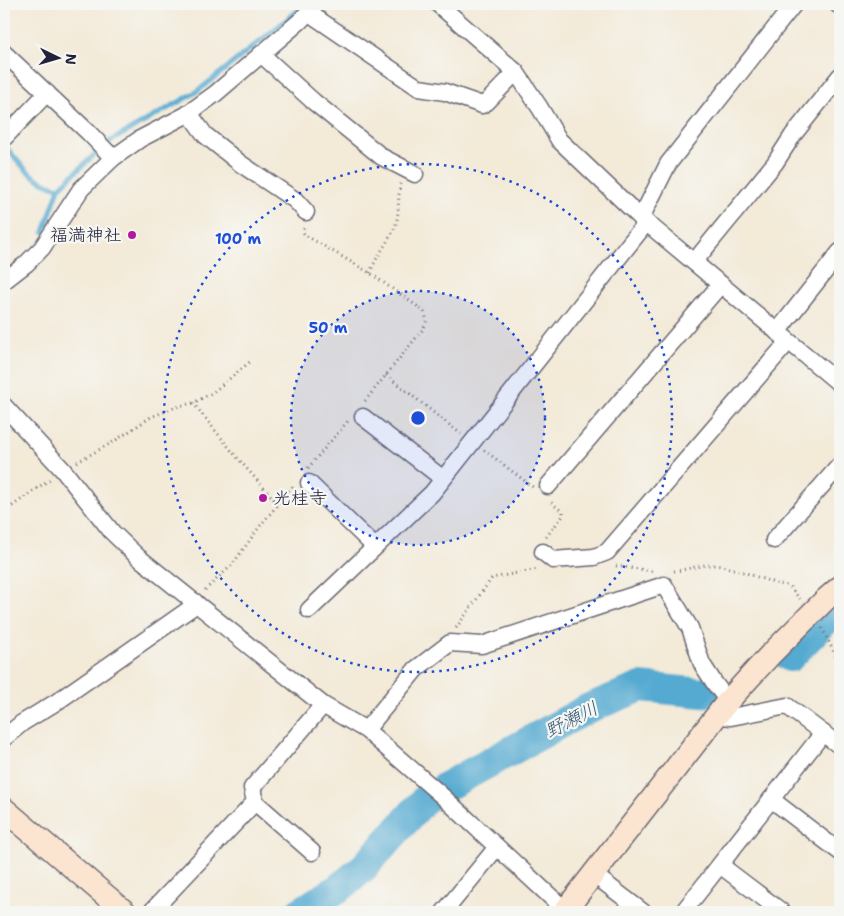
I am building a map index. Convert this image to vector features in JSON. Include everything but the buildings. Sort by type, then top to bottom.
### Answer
[{"type":"street","points":[[438,4],[516,72],[559,140],[644,221],[840,384]]},
{"type":"street","points":[[309,610],[374,546],[432,493],[644,221],[668,164],[794,4]]},
{"type":"street","points":[[4,281],[26,264],[42,248],[107,152],[140,139],[189,113],[215,94],[313,8],[419,88],[444,92],[482,104],[487,102],[516,72]]},
{"type":"street","points":[[4,53],[107,152]]},
{"type":"street","points":[[261,54],[314,102],[382,157],[412,172]]},
{"type":"street","points":[[694,262],[775,163],[793,135],[840,76]]},
{"type":"street","points":[[4,138],[47,93]]},
{"type":"street","points":[[189,113],[206,135],[241,164],[295,200],[306,212]]},
{"type":"street","points":[[548,556],[594,557],[607,552],[782,337],[840,252]]},
{"type":"street","points":[[543,492],[721,284]]},
{"type":"street","points":[[4,406],[63,470],[112,532],[138,557],[323,705],[366,730],[440,794],[564,911],[722,708],[817,622],[840,587]]},
{"type":"street","points":[[359,413],[442,478]]},
{"type":"street","points":[[774,540],[840,465]]},
{"type":"street","points":[[304,479],[374,546]]},
{"type":"street","points":[[366,730],[416,669],[450,643],[482,645],[664,585],[690,628],[702,664],[715,684],[722,708],[731,717],[786,706],[840,746]]},
{"type":"street","points":[[4,738],[22,723],[58,701],[191,608],[195,602]]},
{"type":"street","points":[[312,852],[255,802],[252,788],[323,705]]},
{"type":"street","points":[[683,912],[823,733]]},
{"type":"street","points":[[771,799],[840,852]]},
{"type":"street","points":[[151,912],[255,802]]},
{"type":"street","points":[[4,809],[125,912]]},
{"type":"street","points":[[444,912],[497,847]]},
{"type":"street","points":[[720,865],[782,912]]},
{"type":"street","points":[[593,874],[643,912]]},
{"type":"path","points":[[370,273],[394,228],[398,216],[398,194],[401,183],[412,172]]},
{"type":"path","points":[[195,602],[232,565],[278,504],[304,479],[359,413],[386,375],[424,328],[427,320],[424,311],[370,273],[304,236],[303,232],[309,215],[306,212]]},
{"type":"path","points":[[4,512],[63,470],[113,442],[151,417],[176,407],[193,403],[212,393],[251,361]]},
{"type":"path","points":[[386,375],[472,442],[543,492],[563,512],[563,516],[544,539],[548,556],[544,568],[492,578],[456,628],[450,643]]},
{"type":"path","points":[[193,403],[278,504]]},
{"type":"path","points":[[600,554],[606,564],[658,571]]},
{"type":"path","points":[[672,571],[711,565],[731,569],[774,584],[789,586],[817,622],[840,665]]},
{"type":"waterway","points":[[44,232],[59,188],[94,155],[109,142],[198,91],[306,4]]},
{"type":"waterway","points":[[4,145],[34,177],[59,188]]},
{"type":"waterway","name":"野瀬川","points":[[790,657],[840,608]]},
{"type":"waterway","name":"野瀬川","points":[[445,787],[589,708],[641,687],[703,693],[707,691]]},
{"type":"waterway","name":"野瀬川","points":[[300,912],[342,886],[363,868],[429,795]]},
{"type":"place","name":"福満神社","points":[[132,235]]},
{"type":"place","name":"光桂寺","points":[[263,498]]}]
